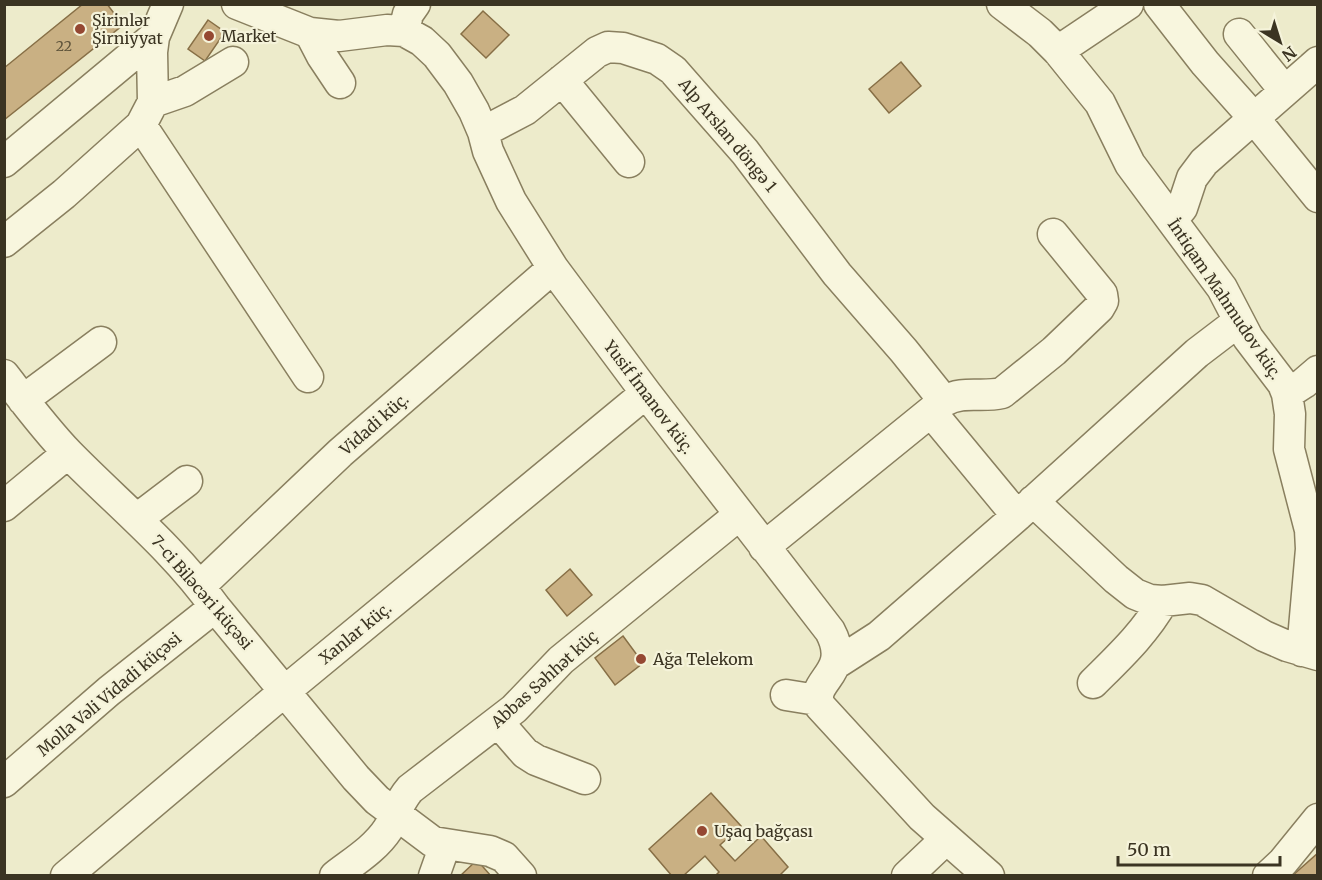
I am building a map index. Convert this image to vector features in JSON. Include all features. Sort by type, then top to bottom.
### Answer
[{"type":"street","points":[[168,4],[154,37],[147,114],[308,377]]},
{"type":"street","name":"Yusif İmanov küç.","points":[[237,4],[310,33],[339,36],[387,30],[410,18],[422,41],[437,55],[458,83],[474,111],[488,151],[511,201],[553,268],[739,515],[830,631],[836,643],[837,663]]},
{"type":"street","name":"İntiqam Mahmudov küç.","points":[[1002,4],[1040,33],[1058,51],[1100,103],[1130,164],[1222,288],[1248,338],[1282,384],[1306,387],[1290,414],[1289,449],[1310,530],[1310,653]]},
{"type":"street","points":[[1058,51],[1128,4]]},
{"type":"street","points":[[1159,4],[1205,63],[1253,117],[1317,196]]},
{"type":"street","points":[[310,33],[340,83]]},
{"type":"street","points":[[1239,34],[1284,90]]},
{"type":"street","points":[[4,162],[154,37]]},
{"type":"street","name":"Alp Arslan döngə 1","points":[[483,132],[525,110],[597,52],[608,48],[623,48],[657,59],[673,70],[745,152],[837,274],[904,351],[937,407],[1025,509]]},
{"type":"street","points":[[4,242],[64,194],[147,114],[233,62]]},
{"type":"street","points":[[1172,220],[1182,208],[1192,178],[1204,162],[1317,62]]},
{"type":"street","points":[[562,80],[629,162]]},
{"type":"street","points":[[764,547],[937,407],[955,395],[1002,393],[1054,351],[1100,308],[1103,301],[1102,294],[1053,234]]},
{"type":"street","name":"Vidadi küç.","points":[[208,596],[340,453],[553,268]]},
{"type":"street","points":[[817,700],[819,691],[837,663],[879,636],[1025,509],[1197,353],[1239,321]]},
{"type":"street","points":[[23,400],[101,342]]},
{"type":"street","name":"7-ci Biləcəri küçəsi","points":[[4,375],[68,453],[137,519],[208,596],[356,778],[377,800],[433,842],[490,851],[504,857],[520,876]]},
{"type":"street","name":"Xanlar küç.","points":[[66,876],[285,691],[646,393]]},
{"type":"street","points":[[4,506],[68,453]]},
{"type":"street","points":[[137,519],[187,481]]},
{"type":"street","points":[[1025,509],[1135,594],[1150,600],[1190,598],[1203,600],[1264,636],[1310,653]]},
{"type":"street","name":"Abbas Səhhət küç","points":[[335,876],[380,839],[389,827],[400,800],[410,789],[514,709],[561,660],[739,515]]},
{"type":"street","name":"Molla Vəli Vidadi küçəsi","points":[[4,782],[109,691],[208,596]]},
{"type":"street","points":[[1094,683],[1143,632],[1163,601]]},
{"type":"street","points":[[786,695],[817,700],[826,713],[907,802],[989,876]]},
{"type":"street","points":[[498,722],[525,753],[536,760],[585,779]]},
{"type":"street","points":[[1268,876],[1283,862],[1317,819]]},
{"type":"street","points":[[907,876],[946,839]]},
{"type":"street","points":[[434,876],[445,845]]},
{"type":"building","points":[[83,4],[107,4],[123,25],[4,120],[4,68]]},
{"type":"building","points":[[483,11],[509,35],[486,58],[461,34]]},
{"type":"building","points":[[208,20],[225,32],[205,61],[188,49]]},
{"type":"building","points":[[901,62],[921,86],[889,113],[869,89]]},
{"type":"building","points":[[570,569],[592,595],[567,616],[546,590]]},
{"type":"building","points":[[623,636],[643,663],[615,685],[595,658]]},
{"type":"building","name":"Uşaq bağçası","points":[[711,793],[741,826],[720,845],[735,861],[761,836],[788,867],[779,876],[715,876],[719,872],[705,856],[683,876],[672,876],[649,849]]},
{"type":"building","points":[[1318,853],[1318,876],[1292,876]]},
{"type":"building","points":[[477,860],[491,876],[460,876]]},
{"type":"place","name":"Şirinlər Şirniyyat","points":[[80,29]]},
{"type":"place","name":"Market","points":[[209,36]]},
{"type":"place","name":"Ağa Telekom","points":[[641,659]]},
{"type":"place","name":"Uşaq bağçası","points":[[702,831]]}]
